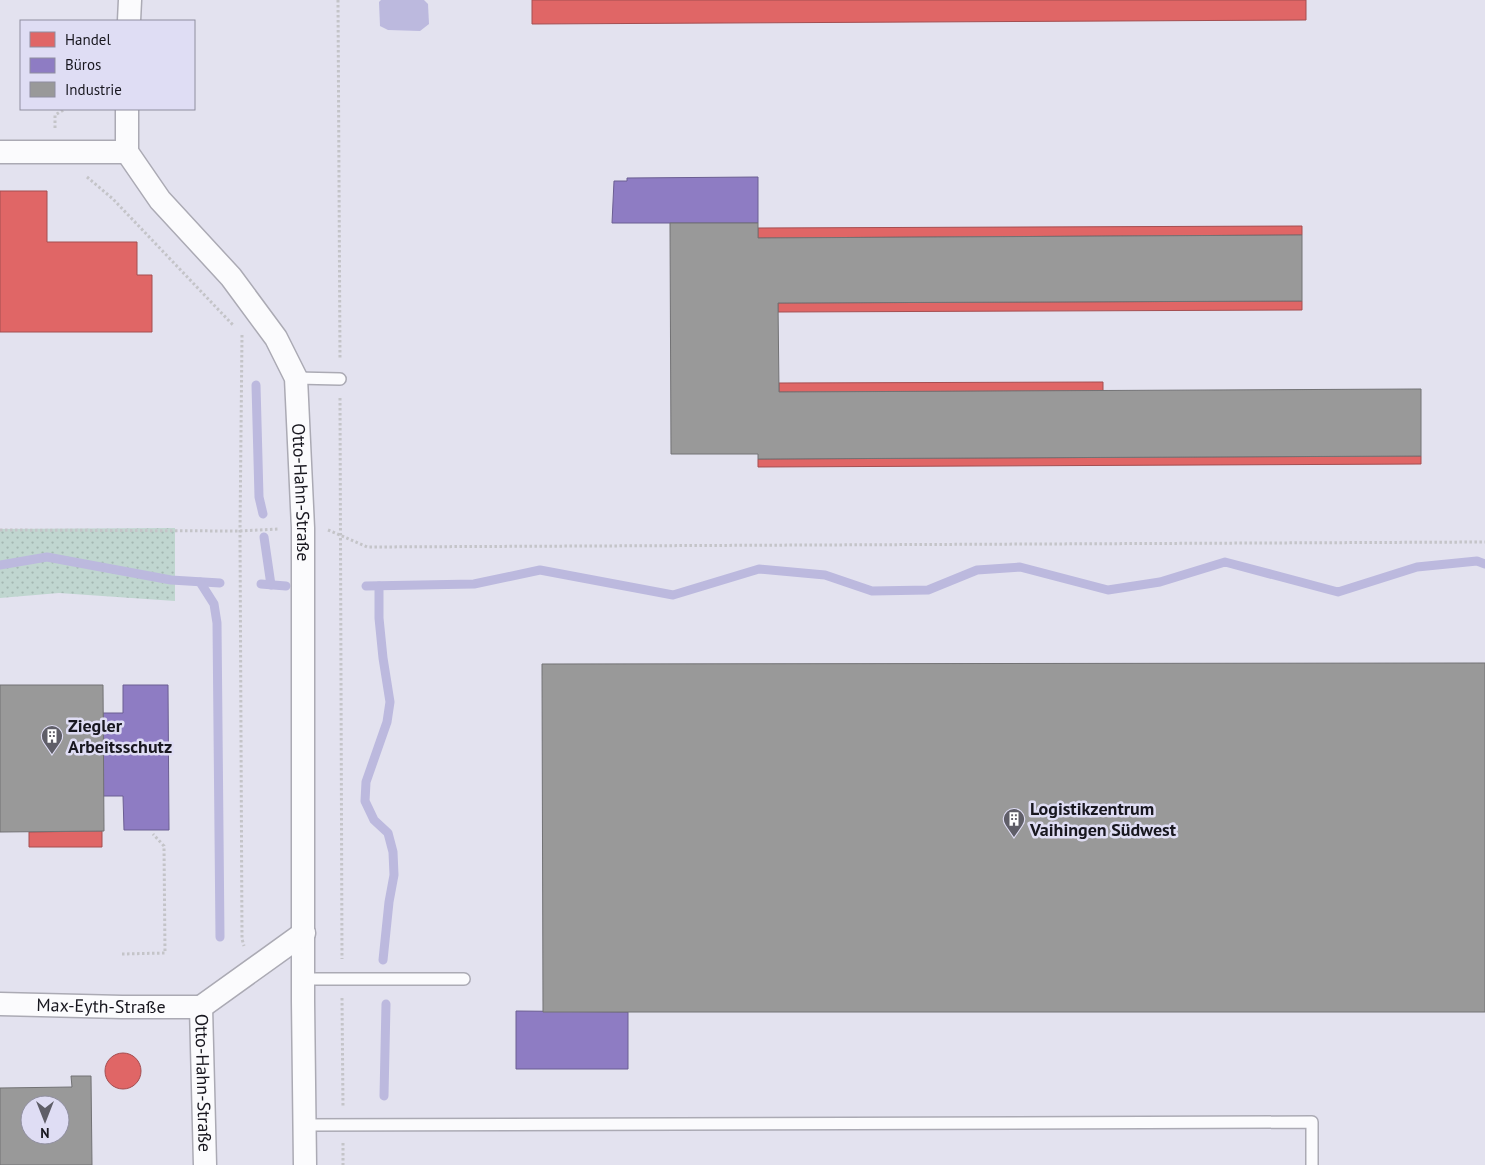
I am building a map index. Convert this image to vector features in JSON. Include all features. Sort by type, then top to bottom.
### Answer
[{"type":"street","points":[[129,20],[130,0]]},
{"type":"street","points":[[0,152],[127,152],[127,110]]},
{"type":"street","name":"Otto-Hahn-Straße","points":[[127,152],[160,200],[231,277],[276,338],[296,378],[302,528],[305,1165]]},
{"type":"street","name":"Otto-Hahn-Straße","points":[[205,1165],[201,1007],[304,933]]},
{"type":"street","name":"Max-Eyth-Straße","points":[[0,1004],[201,1007]]},
{"type":"lane","points":[[296,378],[340,379]]},
{"type":"lane","points":[[304,979],[464,979]]},
{"type":"lane","points":[[305,1124],[1312,1122],[1312,1165]]},
{"type":"path","points":[[338,0],[343,1165]]},
{"type":"path","points":[[55,152],[55,115],[63,110]]},
{"type":"path","points":[[84,175],[113,199],[235,328]]},
{"type":"path","points":[[242,335],[240,531],[242,939],[252,971]]},
{"type":"path","points":[[0,530],[240,531],[302,528],[329,530],[367,547],[1485,542]]},
{"type":"path","points":[[122,954],[165,953],[164,846],[153,834]]},
{"type":"green space","points":[[175,528],[175,601],[59,593],[0,598],[0,529]]},
{"type":"water","points":[[381,0],[424,0],[428,4],[429,24],[420,31],[388,30],[380,26],[379,2]]},
{"type":"building: Handel","points":[[532,0],[1306,0],[1306,20],[532,24]]},
{"type":"building: Handel","points":[[0,191],[47,191],[47,242],[137,242],[137,275],[152,275],[152,332],[0,332]]},
{"type":"building: Handel","points":[[1302,226],[1302,235],[758,238],[758,228]]},
{"type":"building: Handel","points":[[1302,301],[1302,310],[778,312],[778,303]]},
{"type":"building: Handel","points":[[1103,382],[1103,391],[779,392],[779,383]]},
{"type":"building: Handel","points":[[1421,456],[1421,464],[758,467],[758,459]]},
{"type":"building: Handel","points":[[102,831],[102,847],[29,847],[29,832]]},
{"type":"building: Handel","points":[[123,1053],[130,1054],[136,1058],[140,1064],[140,1078],[136,1084],[130,1088],[123,1089],[116,1088],[110,1084],[106,1078],[105,1071],[106,1064],[110,1058],[116,1054]]},
{"type":"building: Büros","points":[[758,177],[758,223],[612,223],[614,181],[627,181],[627,178]]},
{"type":"building: Büros","name":"Ziegler Arbeitsschutz","points":[[123,685],[168,685],[169,830],[124,830],[123,796],[103,796],[103,713],[123,713]]},
{"type":"building: Büros","points":[[516,1011],[628,1012],[628,1069],[516,1069]]},
{"type":"building: Industrie","points":[[670,223],[758,223],[758,238],[1302,235],[1302,301],[778,303],[779,392],[1421,389],[1421,456],[758,459],[758,454],[671,454]]},
{"type":"building: Industrie","name":"Logistikzentrum Vaihingen Südwest","points":[[1485,663],[1485,1012],[543,1012],[542,664]]},
{"type":"building: Industrie","name":"Ziegler Arbeitsschutz","points":[[0,685],[103,685],[104,831],[0,832]]},
{"type":"building: Industrie","points":[[71,1076],[91,1076],[92,1165],[0,1165],[0,1088],[72,1087]]},
{"type":"waterway","points":[[256,385],[259,497],[263,514]]},
{"type":"waterway","points":[[264,537],[271,585]]},
{"type":"waterway","points":[[0,565],[47,557],[171,580],[220,583]]},
{"type":"waterway","points":[[366,586],[474,584],[540,570],[673,595],[759,569],[825,575],[872,591],[928,590],[977,570],[1020,567],[1108,590],[1160,582],[1225,562],[1338,592],[1417,567],[1477,561],[1485,564]]},
{"type":"waterway","points":[[200,582],[214,604],[217,623],[220,937]]},
{"type":"waterway","points":[[261,584],[286,586]]},
{"type":"waterway","points":[[379,586],[379,618],[390,702],[387,722],[366,782],[365,801],[374,820],[388,833],[393,852],[394,875],[383,960]]},
{"type":"waterway","points":[[384,1096],[386,1004]]},
{"type":"place","name":"Ziegler Arbeitsschutz","points":[[52,755]]},
{"type":"place","name":"Logistikzentrum Vaihingen Südwest","points":[[1014,838]]}]
